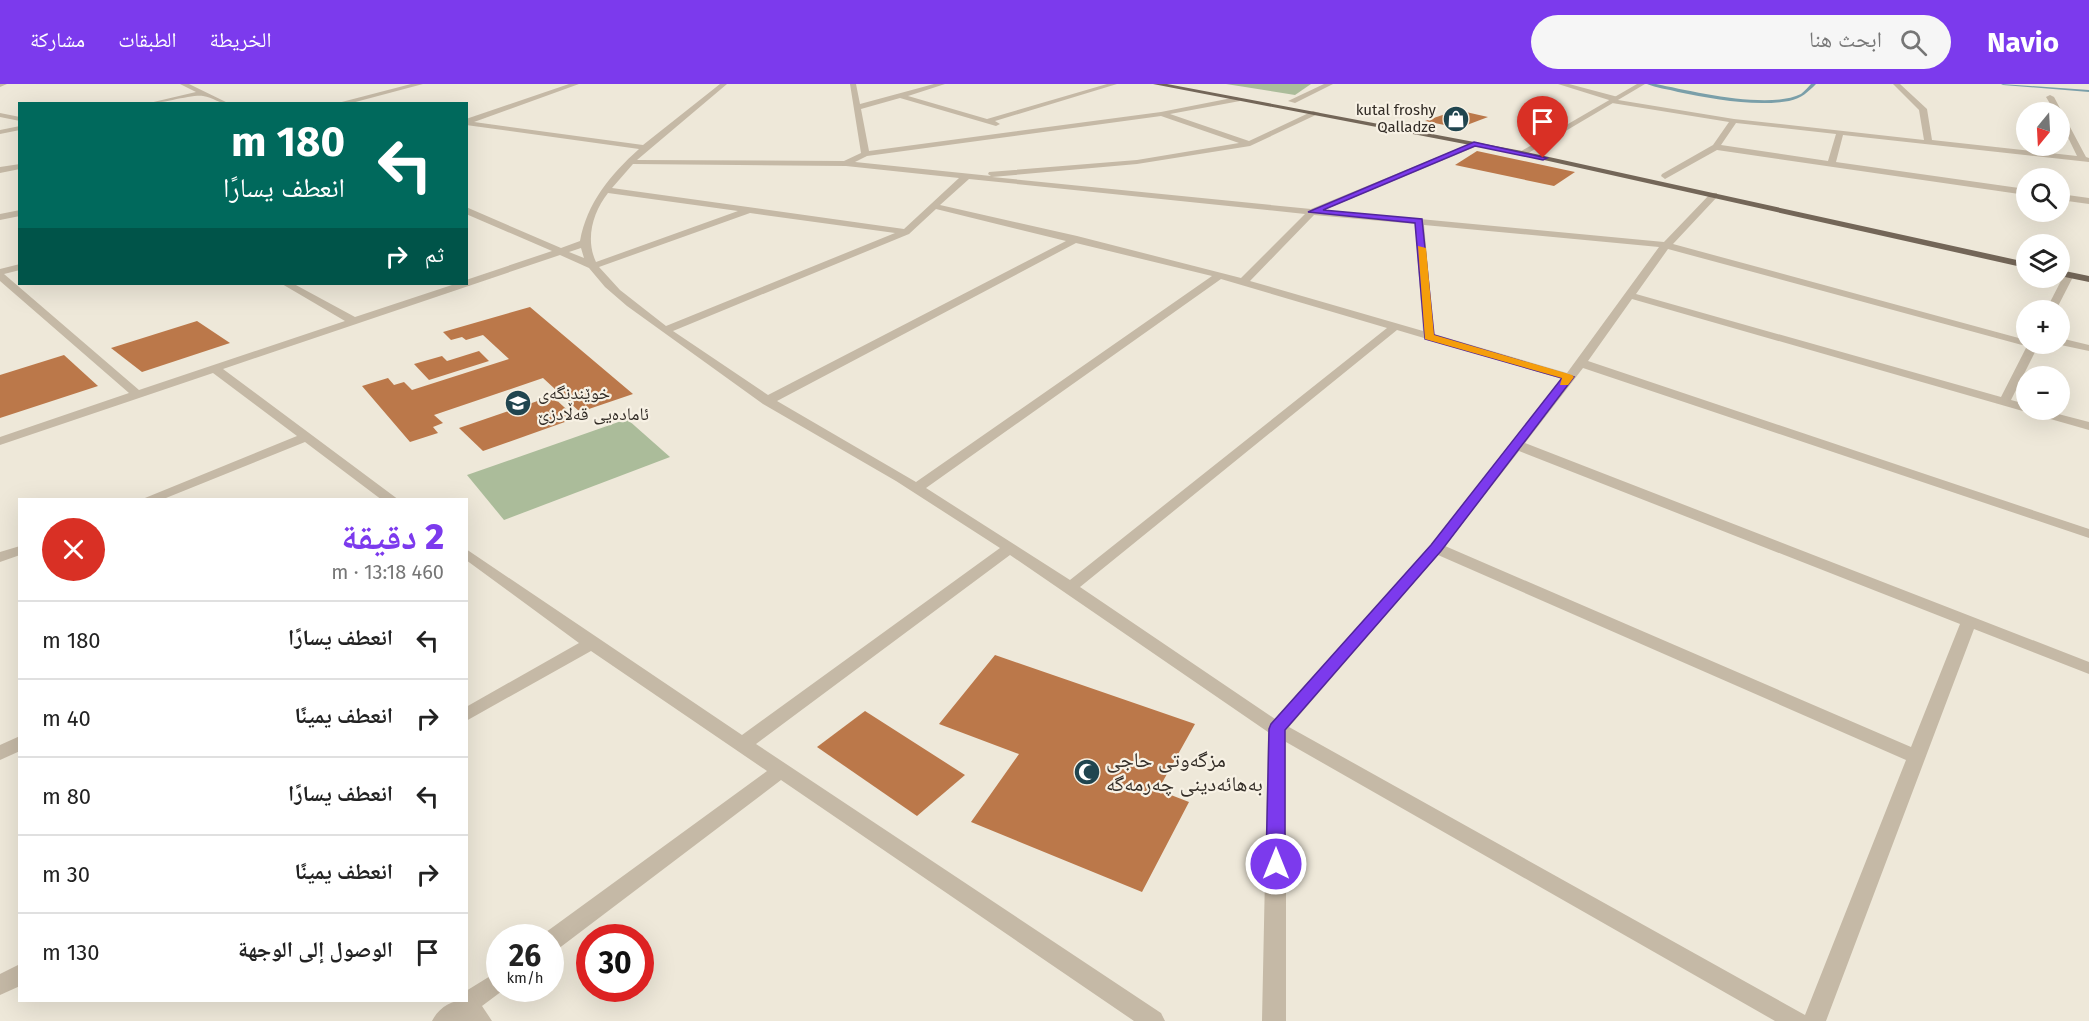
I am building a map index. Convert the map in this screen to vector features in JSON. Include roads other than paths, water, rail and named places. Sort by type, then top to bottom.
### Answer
[{"type":"main road","points":[[1156,84],[1522,153],[2016,263]]},
{"type":"main road","points":[[1190,84],[1292,101],[1532,148],[2016,253]]},
{"type":"main road","points":[[2070,264],[2089,268]]},
{"type":"main road","points":[[2070,275],[2089,279]]},
{"type":"street","points":[[188,84],[223,102]]},
{"type":"street","points":[[379,84],[397,90]]},
{"type":"street","points":[[346,102],[420,84]]},
{"type":"street","points":[[468,121],[576,84]]},
{"type":"street","points":[[724,84],[647,148],[605,190],[591,213],[585,243],[594,266],[629,303],[768,401],[1011,547],[1277,729],[1796,1021]]},
{"type":"street","points":[[853,84],[859,108],[865,154]]},
{"type":"street","points":[[859,108],[942,84]]},
{"type":"street","points":[[988,121],[1114,84]]},
{"type":"street","points":[[1292,101],[1330,84]]},
{"type":"street","points":[[1561,84],[1614,100],[1734,121],[2086,160]]},
{"type":"street","points":[[1522,153],[1642,84]]},
{"type":"street","points":[[1896,84],[1923,109],[1929,143]]},
{"type":"street","points":[[158,102],[203,93]]},
{"type":"street","points":[[901,96],[1023,133]]},
{"type":"street","points":[[2050,97],[2053,102]]},
{"type":"street","points":[[846,164],[865,154],[1161,114],[1237,99]]},
{"type":"street","points":[[665,330],[906,232],[964,178],[1137,162],[1250,144],[1316,113]]},
{"type":"street","points":[[1161,114],[1250,144]]},
{"type":"street","points":[[0,115],[18,119]]},
{"type":"street","points":[[1665,176],[1716,147],[1734,121]]},
{"type":"street","points":[[468,122],[647,148]]},
{"type":"street","points":[[0,132],[18,128]]},
{"type":"street","points":[[1832,163],[1840,133]]},
{"type":"street","points":[[2070,133],[2086,160]]},
{"type":"street","points":[[1243,282],[1312,212],[1474,144]]},
{"type":"street","points":[[1716,147],[2016,191]]},
{"type":"street","points":[[633,162],[846,164],[964,178],[1666,245],[2016,340]]},
{"type":"street","points":[[0,170],[18,166]]},
{"type":"street","points":[[605,190],[906,232]]},
{"type":"street","points":[[1274,1021],[1277,729],[1436,548],[1581,363],[1666,245],[1714,195]]},
{"type":"street","points":[[2070,198],[2089,201]]},
{"type":"street","points":[[933,206],[1220,275],[1568,377]]},
{"type":"street","points":[[468,211],[594,266],[753,209]]},
{"type":"street","points":[[0,217],[18,213]]},
{"type":"street","points":[[1419,221],[1429,337]]},
{"type":"street","points":[[768,401],[1077,240]]},
{"type":"street","points":[[468,283],[585,243]]},
{"type":"street","points":[[18,268],[0,274],[138,395]]},
{"type":"street","points":[[916,488],[1220,275]]},
{"type":"street","points":[[289,285],[355,322]]},
{"type":"street","points":[[0,441],[462,285]]},
{"type":"street","points":[[1630,295],[2016,405]]},
{"type":"street","points":[[1071,587],[1396,326]]},
{"type":"street","points":[[2070,343],[2089,348]]},
{"type":"street","points":[[2004,402],[2026,354]]},
{"type":"street","points":[[1581,363],[2089,534]]},
{"type":"street","points":[[214,369],[389,498]]},
{"type":"street","points":[[2067,420],[2089,426]]},
{"type":"street","points":[[152,498],[306,437]]},
{"type":"street","points":[[1517,445],[2089,668]]},
{"type":"street","points":[[742,745],[1011,547]]},
{"type":"street","points":[[1436,548],[1916,757]]},
{"type":"street","points":[[0,557],[18,550]]},
{"type":"street","points":[[468,554],[591,643],[1153,1021]]},
{"type":"street","points":[[1814,1021],[1969,622]]},
{"type":"street","points":[[468,714],[591,643]]},
{"type":"street","points":[[0,753],[18,744]]},
{"type":"street","points":[[564,932],[780,771]]},
{"type":"street","points":[[0,986],[18,975]]},
{"type":"street","points":[[444,1021],[473,1013],[486,997]]},
{"type":"waterway","points":[[1649,84],[1751,101],[1790,99],[1804,94],[1814,84]]},
{"type":"waterway","points":[[2003,84],[2089,91]]},
{"type":"place","name":"kutal froshy Qalladze","points":[[1456,119]]},
{"type":"place","name":"خوێندنگەی ئامادەیی قەڵادزێ","points":[[518,403]]},
{"type":"place","name":"مزگەوتی حاجی بەهائەدینی چەرمەگە","points":[[1087,772]]}]
